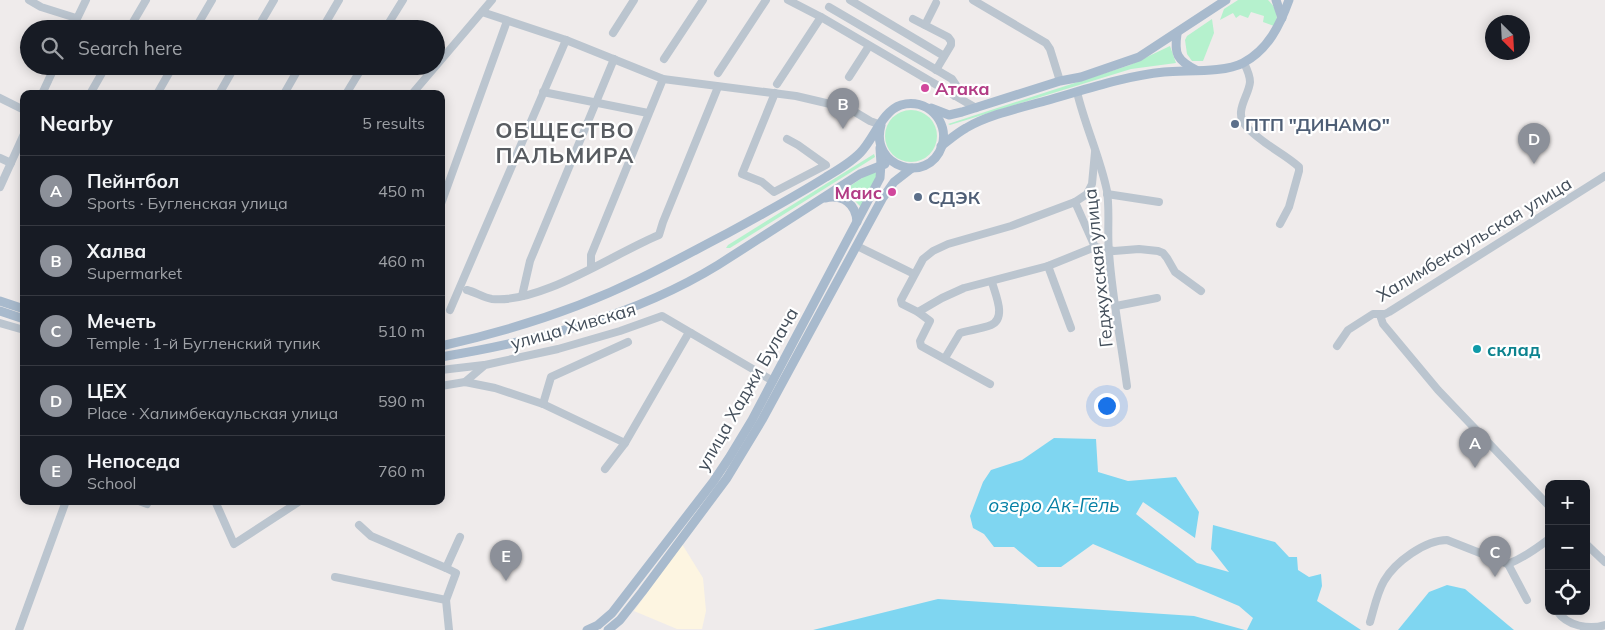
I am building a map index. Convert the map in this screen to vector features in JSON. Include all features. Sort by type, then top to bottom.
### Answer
[{"type":"main road","points":[[445,345],[492,334],[573,307],[640,279],[788,200],[847,164],[870,141],[889,112],[898,106],[912,104],[949,115],[1060,81],[1081,77],[1139,57],[1177,34],[1226,0]]},
{"type":"main road","points":[[1276,0],[1282,18]]},
{"type":"main road","points":[[880,125],[879,140],[883,152],[892,162],[903,167],[912,168],[929,163],[936,157],[942,146],[966,127],[983,120],[1078,92],[1146,75],[1232,67],[1244,63],[1271,38],[1289,0]]},
{"type":"main road","points":[[1177,34],[1175,48],[1180,59],[1196,70]]},
{"type":"main road","points":[[924,107],[933,112],[941,123],[943,134],[942,146]]},
{"type":"main road","name":"улица Хаджи Булача","points":[[608,630],[620,620],[631,606],[727,478],[880,178],[879,140]]},
{"type":"main road","points":[[445,356],[547,334],[598,320],[649,302],[697,278],[860,174],[881,164],[892,162]]},
{"type":"main road","name":"улица Хаджи Булача","points":[[587,630],[598,625],[612,613],[713,482],[777,383],[887,191],[900,176],[912,168]]},
{"type":"main road","points":[[820,200],[835,196],[845,199],[855,210],[857,223]]},
{"type":"main road","points":[[848,241],[857,246]]},
{"type":"main road","points":[[0,301],[20,308]]},
{"type":"main road","points":[[0,311],[20,318]]},
{"type":"street","points":[[29,0],[42,7],[76,18],[86,0]]},
{"type":"street","points":[[134,20],[146,0]]},
{"type":"street","points":[[200,20],[212,0]]},
{"type":"street","points":[[262,20],[274,0]]},
{"type":"street","points":[[327,20],[339,0]]},
{"type":"street","points":[[391,20],[403,0]]},
{"type":"street","points":[[445,55],[492,0]]},
{"type":"street","points":[[613,32],[634,0]]},
{"type":"street","points":[[664,59],[703,0]]},
{"type":"street","points":[[718,73],[766,0]]},
{"type":"street","points":[[788,0],[976,108]]},
{"type":"street","points":[[850,0],[944,56]]},
{"type":"street","points":[[973,0],[1046,43],[1050,49],[1060,81]]},
{"type":"street","points":[[925,25],[936,3]]},
{"type":"street","points":[[829,7],[955,82],[955,96]]},
{"type":"street","points":[[482,12],[566,40],[663,79],[796,96],[843,107],[870,122],[880,125]]},
{"type":"street","points":[[777,84],[821,18]]},
{"type":"street","points":[[913,19],[948,37],[951,41],[951,45],[936,70]]},
{"type":"street","points":[[445,193],[507,21]]},
{"type":"street","points":[[849,77],[874,33]]},
{"type":"street","points":[[450,310],[566,40]]},
{"type":"street","points":[[522,296],[530,261],[614,59]]},
{"type":"street","points":[[1244,63],[1250,79],[1241,108],[1243,123],[1272,148],[1299,167],[1289,207],[1280,224]]},
{"type":"street","points":[[44,90],[50,75]]},
{"type":"street","points":[[92,90],[101,75]]},
{"type":"street","points":[[159,90],[168,75]]},
{"type":"street","points":[[221,90],[230,75]]},
{"type":"street","points":[[286,90],[295,75]]},
{"type":"street","points":[[348,90],[358,75]]},
{"type":"street","points":[[415,90],[428,75]]},
{"type":"street","points":[[591,268],[591,255],[663,79]]},
{"type":"street","points":[[466,290],[489,298],[522,296],[558,285],[659,235],[718,87]]},
{"type":"street","points":[[544,92],[648,113]]},
{"type":"street","name":"Геджухская улица","points":[[1078,92],[1103,173],[1107,194],[1108,250],[1127,386]]},
{"type":"street","points":[[774,94],[742,174],[762,182],[774,192],[826,165],[787,139]]},
{"type":"street","points":[[0,98],[20,108]]},
{"type":"street","points":[[0,187],[20,143]]},
{"type":"street","points":[[990,384],[920,344],[930,321],[902,304],[901,300],[923,259],[933,251],[948,244],[1011,226],[1075,202],[1087,194],[1092,184],[1095,152]]},
{"type":"street","points":[[0,158],[11,163]]},
{"type":"street","name":"Халимбекаульская улица","points":[[1337,346],[1348,330],[1373,314],[1389,312],[1605,176]]},
{"type":"street","points":[[1107,194],[1159,202]]},
{"type":"street","points":[[1075,202],[1095,247]]},
{"type":"street","points":[[857,246],[914,274]]},
{"type":"street","points":[[918,312],[964,288],[1048,266],[1095,247],[1108,250],[1139,249],[1163,253],[1175,272],[1201,291]]},
{"type":"street","points":[[1048,266],[1071,328]]},
{"type":"street","points":[[944,358],[960,334],[992,324],[998,319],[1000,312],[992,282]]},
{"type":"street","points":[[1116,306],[1157,298]]},
{"type":"street","points":[[1380,314],[1383,324],[1438,390],[1545,502]]},
{"type":"street","name":"улица Хивская","points":[[465,382],[485,365],[558,349],[620,331],[662,316],[689,334],[777,383]]},
{"type":"street","points":[[0,323],[20,329]]},
{"type":"street","points":[[605,469],[625,443],[689,334]]},
{"type":"street","points":[[543,404],[552,377],[628,342]]},
{"type":"street","points":[[445,370],[485,365]]},
{"type":"street","points":[[445,385],[465,382],[495,388],[543,404],[625,443]]},
{"type":"street","points":[[19,630],[65,505]]},
{"type":"street","points":[[217,505],[234,544],[294,505]]},
{"type":"street","points":[[359,525],[371,536],[456,573],[446,600],[449,630]]},
{"type":"street","points":[[446,568],[460,537]]},
{"type":"street","points":[[1370,622],[1384,580],[1414,551],[1426,544],[1438,540],[1447,540],[1508,564],[1517,561],[1545,542]]},
{"type":"street","points":[[1590,548],[1605,562]]},
{"type":"street","points":[[1508,564],[1527,600]]},
{"type":"street","points":[[335,577],[446,600]]},
{"type":"street","points":[[1561,615],[1572,626],[1598,628],[1605,625]]},
{"type":"shaded area","points":[[682,544],[703,578],[706,611],[702,629],[677,629],[634,611]]},
{"type":"green space","points":[[1238,0],[1268,0],[1276,13],[1276,23],[1274,26],[1263,22],[1264,16],[1251,12],[1248,18],[1240,15],[1236,18],[1233,13],[1220,20],[1224,9]]},
{"type":"green space","points":[[1212,19],[1214,33],[1203,61],[1192,61],[1187,54],[1185,40],[1187,36]]},
{"type":"green space","points":[[1170,46],[1176,63],[1131,69],[950,125],[948,124],[1130,65]]},
{"type":"green space","points":[[906,110],[916,110],[925,114],[933,122],[937,136],[933,150],[925,158],[916,162],[906,162],[897,158],[889,150],[885,141],[885,131],[889,122],[897,114]]},
{"type":"green space","points":[[874,154],[875,157],[730,248],[726,248],[728,245]]},
{"type":"green space","points":[[877,172],[874,184],[861,207],[854,200],[841,194],[841,192],[868,174]]},
{"type":"water","name":"озеро Ак-Гёль","points":[[1054,438],[1096,439],[1098,472],[1128,481],[1176,477],[1199,512],[1195,538],[1143,502],[1136,514],[1197,563],[1229,572],[1211,549],[1213,525],[1275,542],[1289,557],[1297,557],[1298,570],[1309,577],[1321,574],[1322,586],[1317,601],[1361,630],[1247,630],[1253,618],[1239,606],[1093,544],[1061,567],[1038,567],[1014,547],[994,547],[984,534],[973,528],[970,516],[983,482],[991,470],[1022,460]]},
{"type":"water","points":[[1447,585],[1465,589],[1514,630],[1398,630],[1429,592]]},
{"type":"water","points":[[938,599],[1194,616],[1245,630],[813,630]]},
{"type":"place","name":"Атака","points":[[925,88]]},
{"type":"place","name":"ПТП \"ДИНАМО\"","points":[[1235,124]]},
{"type":"place","name":"Халва","points":[[843,129]]},
{"type":"place","name":"ЦЕХ","points":[[1534,164]]},
{"type":"place","name":"Маис","points":[[892,192]]},
{"type":"place","name":"СДЭК","points":[[918,197]]},
{"type":"place","name":"склад","points":[[1477,349]]},
{"type":"place","name":"Пейнтбол","points":[[1475,468]]},
{"type":"place","name":"Мечеть","points":[[1495,577]]},
{"type":"place","name":"Непоседа","points":[[506,581]]},
{"type":"district","name":"ОБЩЕСТВО ПАЛЬМИРА","points":[[565,142]]}]
